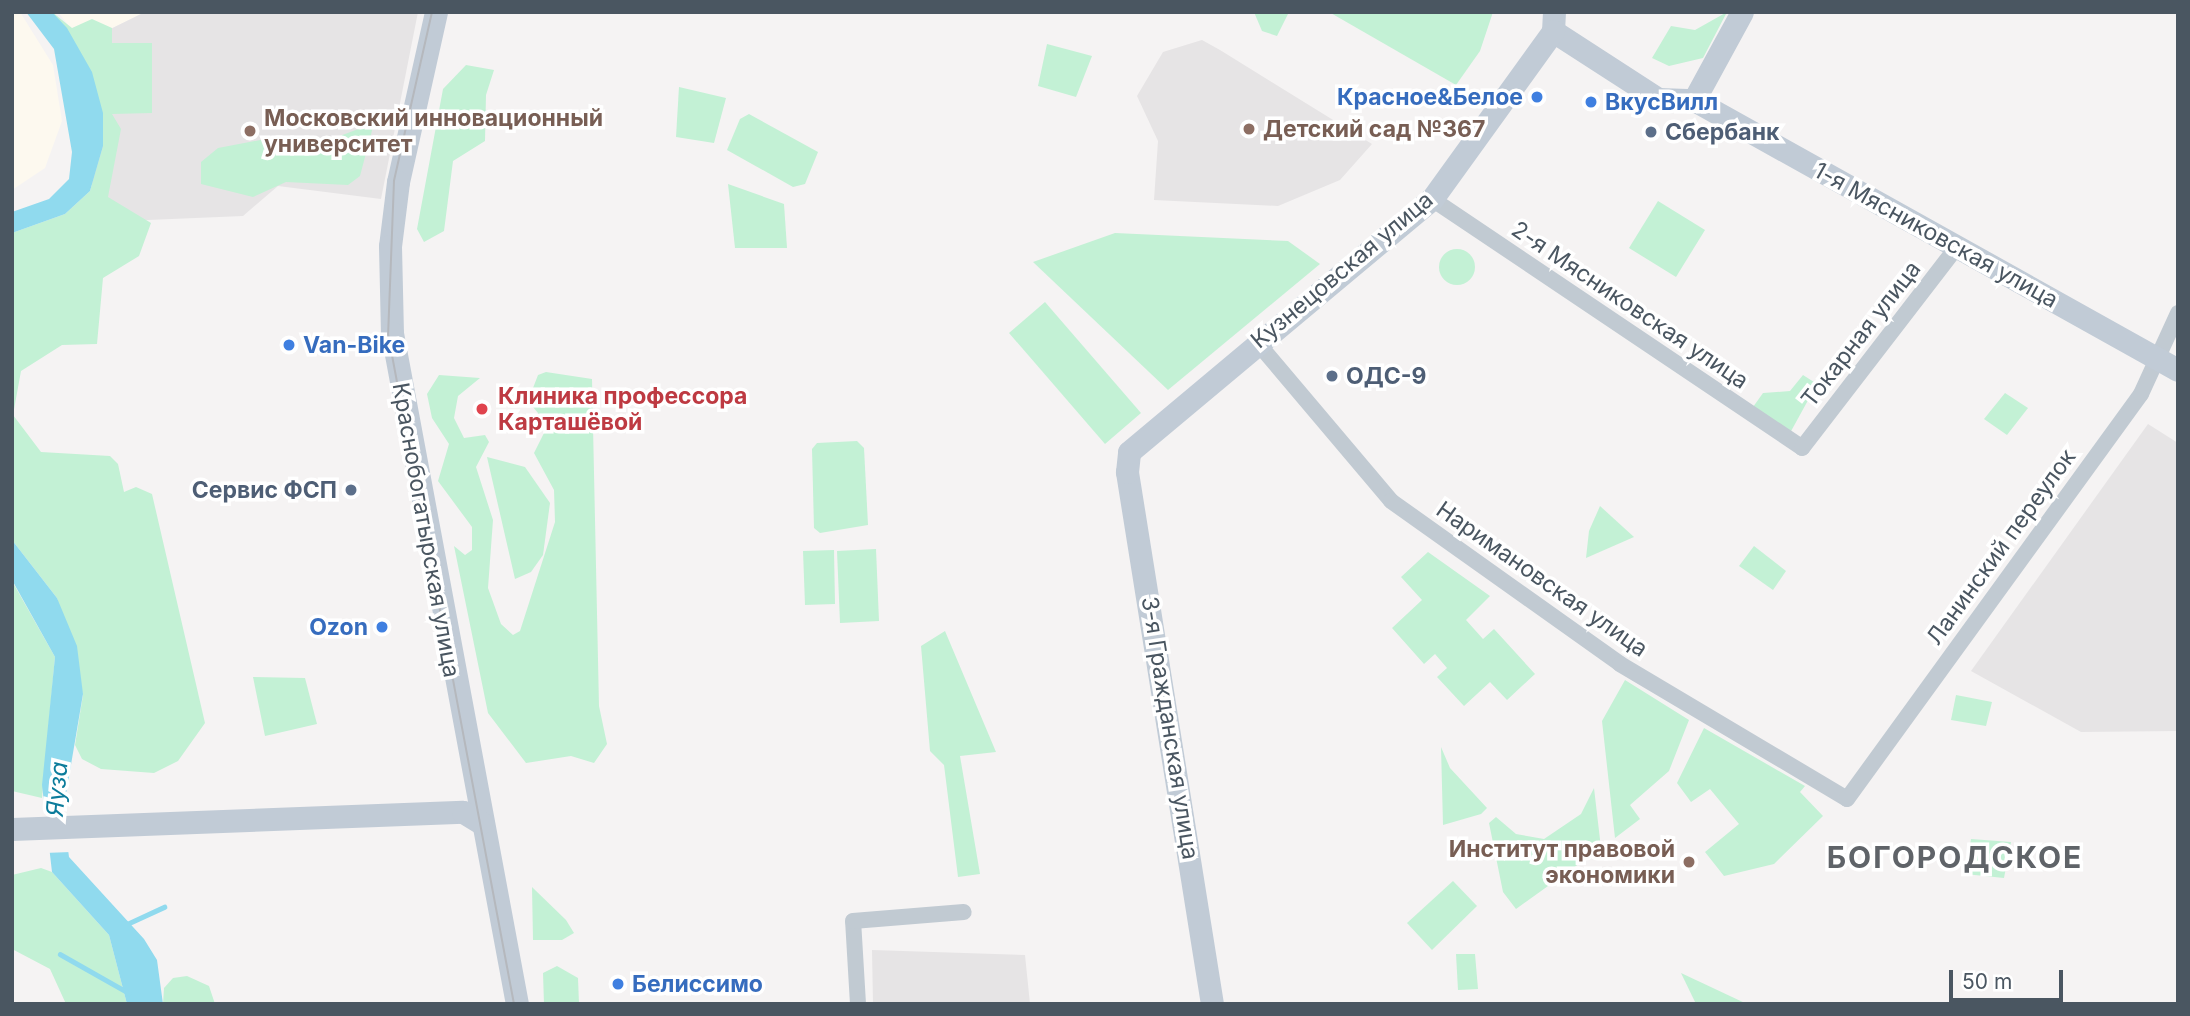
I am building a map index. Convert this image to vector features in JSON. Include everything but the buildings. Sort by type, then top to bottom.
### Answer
[{"type":"street","name":"Краснобогатырская улица","points":[[436,12],[398,182],[389,288],[397,371],[470,771],[517,1004]]},
{"type":"street","points":[[1554,22],[1658,99],[1694,100],[1742,12]]},
{"type":"street","name":"Кузнецовская улица","points":[[1129,452],[1256,341],[1432,199],[1554,22]]},
{"type":"street","name":"1-я Мясниковская улица","points":[[1694,100],[2178,370]]},
{"type":"street","name":"2-я Мясниковская улица","points":[[1432,199],[1802,448]]},
{"type":"street","name":"Токарная улица","points":[[1802,448],[1956,247]]},
{"type":"street","name":"Ланинский переулок","points":[[1847,799],[2141,394],[2178,313]]},
{"type":"street","name":"Наримановская улица","points":[[1256,341],[1391,500],[1620,664],[1847,799]]},
{"type":"street","name":"3-я Гражданская улица","points":[[1129,452],[1127,472],[1212,1004]]},
{"type":"street","points":[[394,815],[440,804],[459,793],[470,771]]},
{"type":"street","points":[[12,829],[463,812],[481,823]]},
{"type":"street","points":[[858,1004],[853,922],[964,912]]},
{"type":"shaded area","points":[[12,12],[20,12],[53,65],[62,121],[45,168],[12,190]]},
{"type":"shaded area","points":[[58,12],[145,12],[82,43]]},
{"type":"shaded area","name":"Московский инновационный университет","points":[[145,12],[418,12],[381,199],[278,186],[243,216],[124,221],[93,193],[82,43]]},
{"type":"shaded area","name":"Детский сад №367","points":[[1202,40],[1372,144],[1340,180],[1278,206],[1154,200],[1158,141],[1137,96],[1163,52]]},
{"type":"shaded area","points":[[2148,424],[2178,443],[2178,731],[2081,732],[1971,671]]},
{"type":"shaded area","points":[[872,950],[1025,955],[1030,1004],[873,1004]]},
{"type":"green space","points":[[52,12],[72,28],[92,19],[112,28],[112,43],[152,43],[152,113],[112,114],[121,129],[108,197],[151,223],[139,256],[103,278],[97,344],[62,345],[21,371],[13,415],[41,452],[110,456],[118,464],[124,492],[136,487],[152,494],[205,723],[178,761],[154,773],[101,769],[82,759],[75,745],[83,695],[57,598],[12,540],[12,233],[65,214],[90,191],[103,146],[77,50]]},
{"type":"green space","points":[[1254,12],[1289,12],[1277,36],[1262,31]]},
{"type":"green space","points":[[1329,12],[1493,12],[1480,51],[1456,85]]},
{"type":"green space","points":[[1727,12],[1703,58],[1669,66],[1652,58],[1671,26],[1695,30]]},
{"type":"green space","points":[[1047,44],[1092,56],[1076,97],[1038,86]]},
{"type":"green space","points":[[466,65],[494,70],[486,95],[485,141],[453,161],[444,231],[424,242],[417,229],[443,89]]},
{"type":"green space","points":[[679,87],[726,98],[714,143],[676,137]]},
{"type":"green space","points":[[749,114],[818,152],[805,184],[793,187],[727,150],[740,119]]},
{"type":"green space","points":[[374,123],[360,176],[348,185],[286,182],[253,197],[201,184],[201,162],[218,148],[271,138],[332,139]]},
{"type":"green space","points":[[728,184],[784,204],[787,248],[735,248]]},
{"type":"green space","points":[[1658,201],[1705,230],[1676,277],[1629,248]]},
{"type":"green space","points":[[1115,233],[1288,241],[1320,264],[1168,390],[1033,262]]},
{"type":"green space","points":[[1457,249],[1469,255],[1475,267],[1469,279],[1457,285],[1445,279],[1439,267],[1445,255]]},
{"type":"green space","points":[[1045,302],[1141,413],[1105,444],[1009,333]]},
{"type":"green space","points":[[546,372],[592,379],[599,706],[607,744],[594,763],[571,756],[526,763],[488,713],[454,546],[465,555],[472,550],[472,527],[438,481],[449,444],[432,418],[427,394],[439,375],[480,378],[458,396],[454,418],[464,438],[485,435],[489,442],[476,467],[493,520],[488,588],[501,624],[513,635],[520,631],[555,522],[554,490],[534,453],[548,425],[528,401],[538,375]]},
{"type":"green space","points":[[1803,375],[1817,384],[1790,433],[1753,407],[1763,393],[1790,391]]},
{"type":"green space","points":[[2005,393],[2028,408],[2007,435],[1984,419]]},
{"type":"green space","points":[[857,441],[864,448],[868,525],[820,533],[814,528],[812,449],[817,443]]},
{"type":"green space","points":[[487,457],[525,467],[550,503],[543,555],[531,572],[515,579]]},
{"type":"green space","points":[[1600,506],[1634,537],[1586,558],[1589,531]]},
{"type":"green space","points":[[1754,546],[1786,571],[1773,590],[1739,566]]},
{"type":"green space","points":[[876,549],[879,621],[840,623],[837,551]]},
{"type":"green space","points":[[834,550],[835,604],[805,605],[803,551]]},
{"type":"green space","points":[[1428,552],[1490,596],[1466,620],[1483,639],[1494,629],[1535,674],[1507,700],[1490,682],[1464,706],[1437,677],[1447,668],[1435,654],[1424,664],[1392,628],[1422,600],[1401,577]]},
{"type":"green space","points":[[12,581],[55,657],[42,798],[12,791]]},
{"type":"green space","points":[[945,631],[996,752],[960,756],[980,874],[958,877],[944,765],[930,751],[921,646]]},
{"type":"green space","points":[[253,677],[305,678],[317,724],[265,736]]},
{"type":"green space","points":[[1625,680],[1689,720],[1669,771],[1630,805],[1640,819],[1615,838],[1602,721]]},
{"type":"green space","points":[[1956,695],[1992,702],[1986,726],[1951,720]]},
{"type":"green space","points":[[1704,728],[1805,786],[1800,792],[1823,816],[1774,864],[1724,876],[1705,852],[1739,824],[1710,789],[1691,802],[1677,783]]},
{"type":"green space","points":[[1441,747],[1450,768],[1487,808],[1481,814],[1443,825]]},
{"type":"green space","points":[[1594,788],[1601,848],[1516,909],[1503,892],[1489,823],[1496,817],[1516,834],[1544,839],[1581,814]]},
{"type":"green space","points":[[1971,839],[2011,842],[2004,878],[1965,874]]},
{"type":"green space","points":[[41,868],[52,872],[109,935],[127,1004],[66,1004],[50,969],[12,949],[12,875]]},
{"type":"green space","points":[[1453,881],[1477,906],[1432,950],[1407,923]]},
{"type":"green space","points":[[532,887],[566,920],[574,933],[562,940],[533,940]]},
{"type":"green space","points":[[1456,954],[1475,954],[1478,989],[1458,990]]},
{"type":"green space","points":[[557,966],[578,978],[579,1004],[544,1004],[543,973]]},
{"type":"green space","points":[[1681,973],[1747,1004],[1696,1004]]},
{"type":"green space","points":[[187,976],[209,986],[215,1004],[163,1004],[164,988],[173,978]]},
{"type":"water","points":[[26,12],[52,12],[67,28],[92,72],[103,113],[103,146],[90,191],[65,214],[12,233],[12,212],[49,199],[69,179],[72,152],[54,49]]},
{"type":"water","name":"Яуза","points":[[12,540],[57,598],[77,646],[83,694],[63,812],[69,857],[144,939],[157,960],[163,1004],[127,1004],[109,935],[52,872],[42,785],[55,657],[12,580]]},
{"type":"pier","points":[[68,803],[71,852],[44,853],[39,804]]},
{"type":"waterway","points":[[127,924],[164,907]]},
{"type":"waterway","points":[[60,954],[129,993]]},
{"type":"tram line","points":[[432,12],[394,181],[388,334],[514,1004]]},
{"type":"place","name":"Красное&Белое","points":[[1537,97]]},
{"type":"place","name":"ВкусВилл","points":[[1591,102]]},
{"type":"place","name":"Детский сад №367","points":[[1249,129]]},
{"type":"place","name":"Московский инновационный университет","points":[[250,131]]},
{"type":"place","name":"Сбербанк","points":[[1651,132]]},
{"type":"place","name":"Van-Bike","points":[[289,345]]},
{"type":"place","name":"ОДС-9","points":[[1332,376]]},
{"type":"place","name":"Клиника профессора Карташёвой","points":[[482,409]]},
{"type":"place","name":"Сервис ФСП","points":[[351,490]]},
{"type":"place","name":"Ozon","points":[[382,627]]},
{"type":"place","name":"Институт правовой экономики","points":[[1689,862]]},
{"type":"place","name":"Белиссимо","points":[[618,984]]},
{"type":"district","name":"БОГОРОДСКОЕ","points":[[1955,857]]}]
